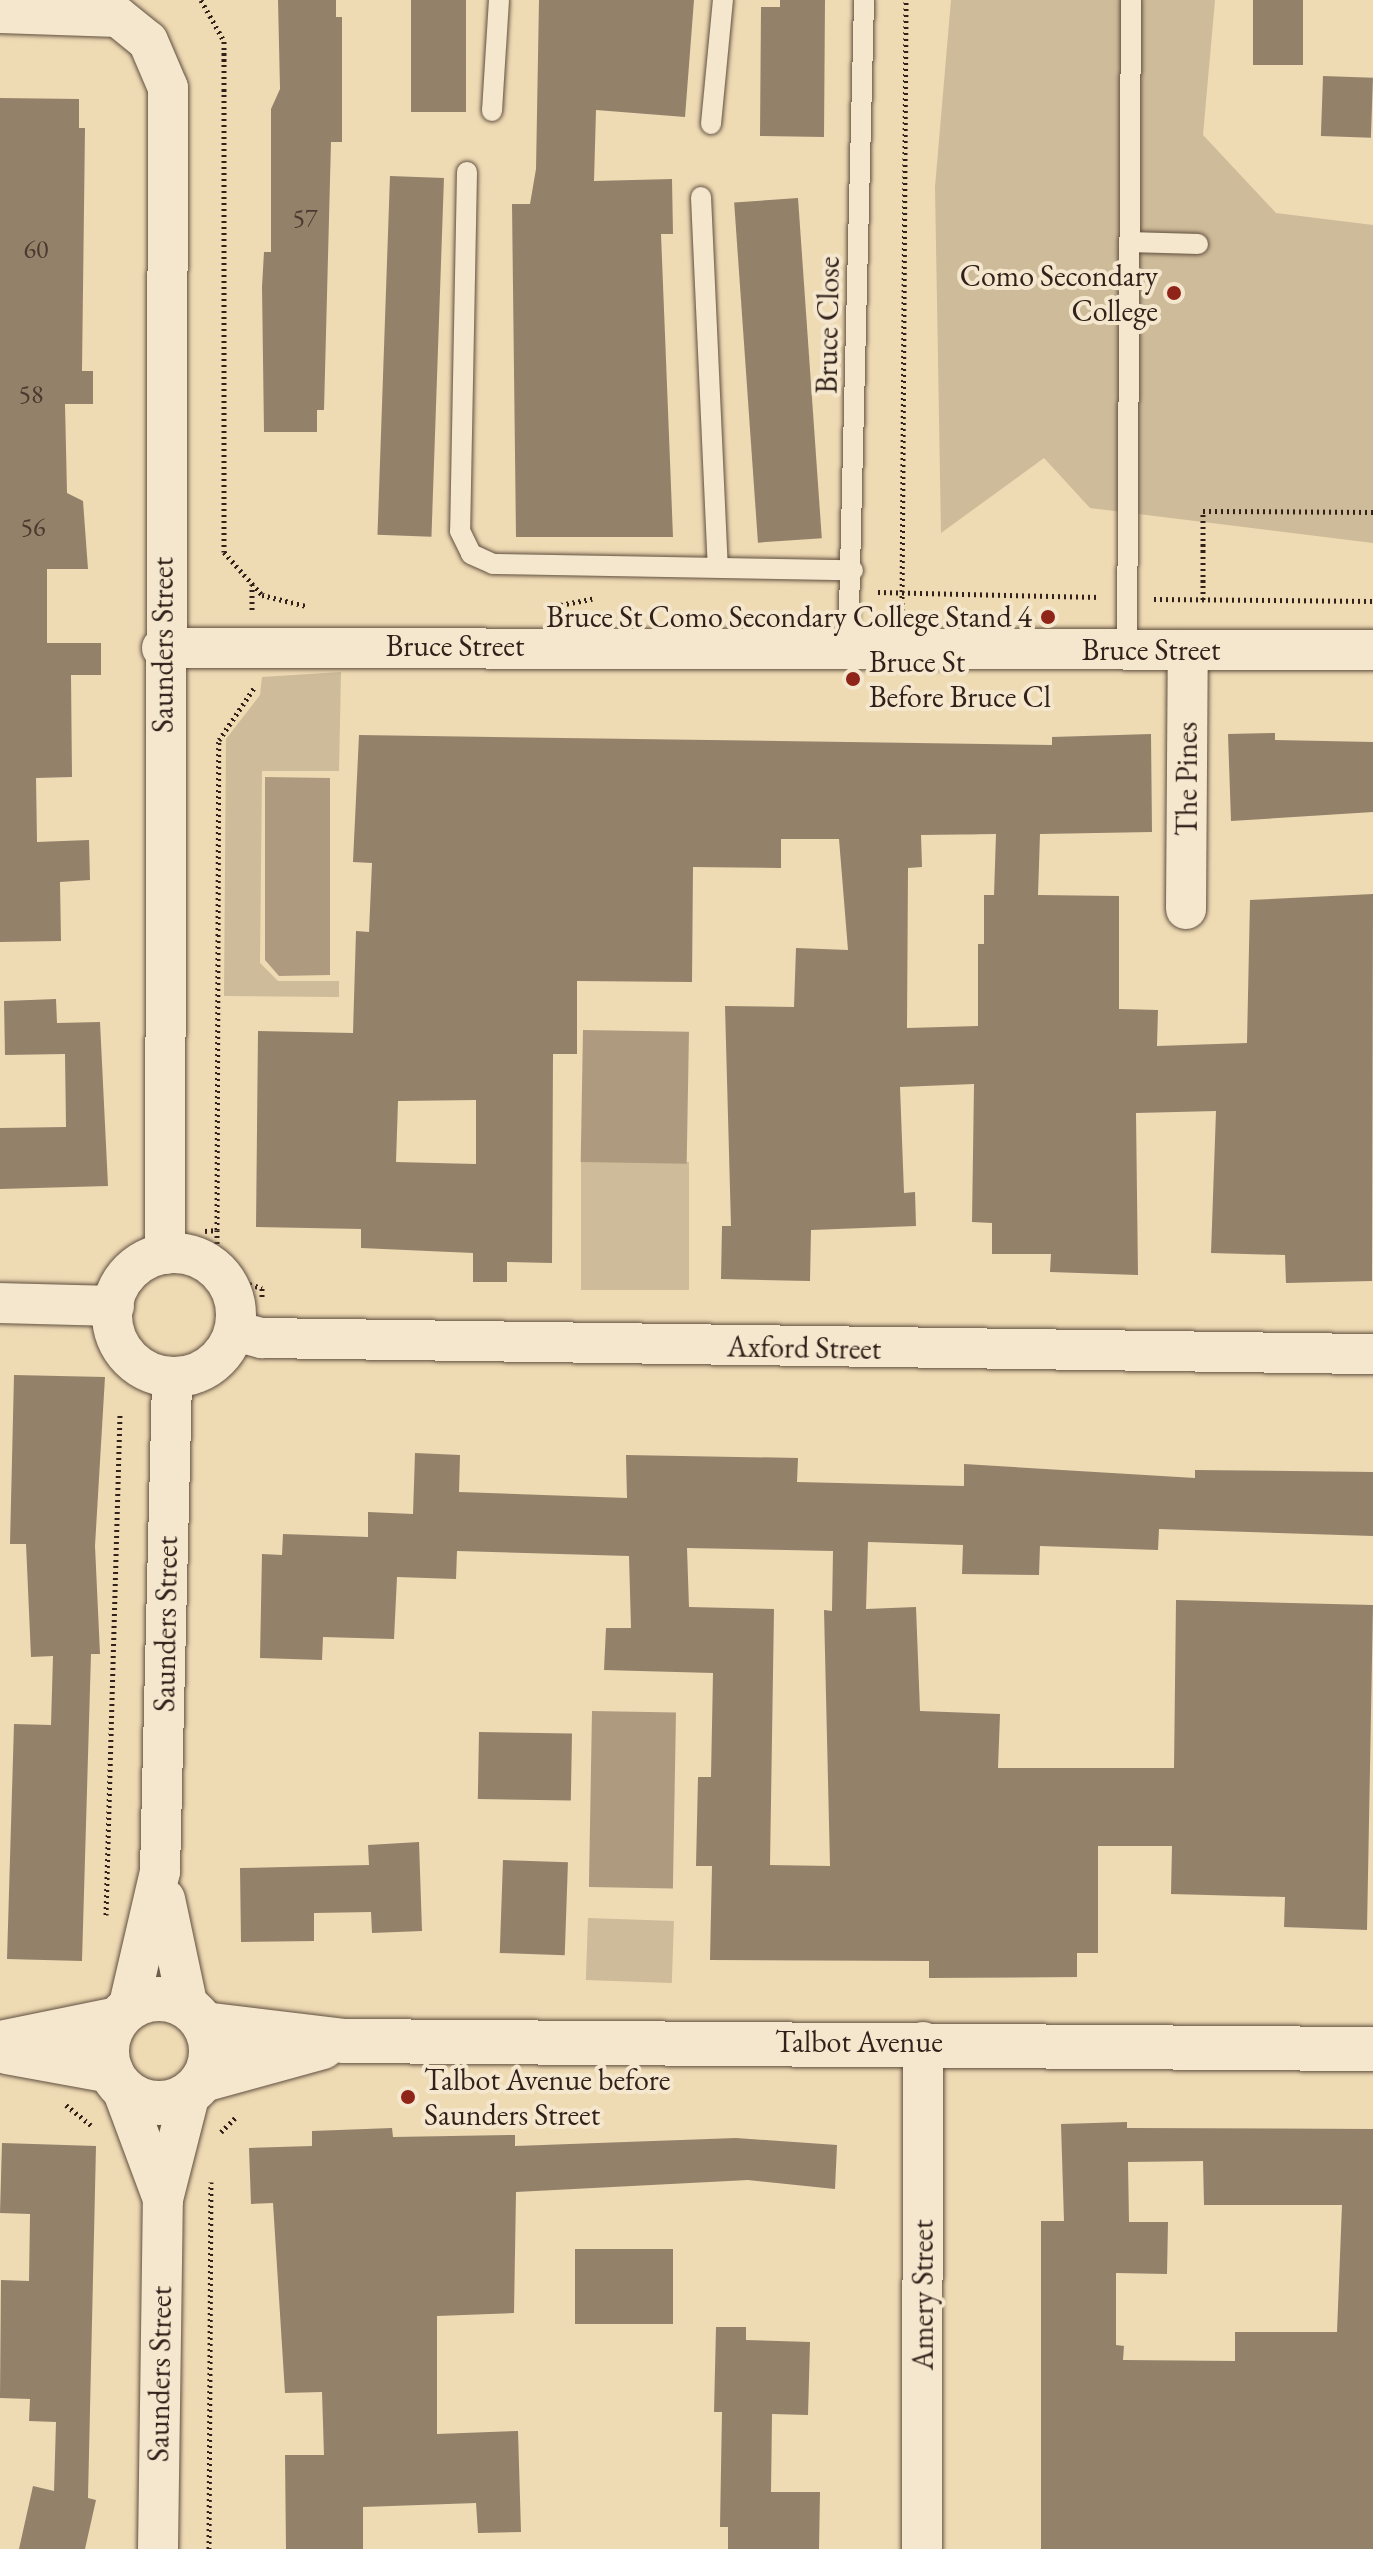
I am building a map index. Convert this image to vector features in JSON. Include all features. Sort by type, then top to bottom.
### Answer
[{"type":"street","points":[[0,13],[65,7]]},
{"type":"street","name":"Saunders Street","points":[[65,7],[118,17],[148,41],[168,88],[162,648],[165,1244]]},
{"type":"street","name":"Bruce Street","points":[[162,648],[1373,650]]},
{"type":"street","name":"The Pines","points":[[1186,909],[1188,650]]},
{"type":"street","points":[[165,1244],[202,1259],[218,1270],[231,1288],[235,1331],[204,1370],[172,1377],[130,1359],[118,1341],[114,1306],[124,1279],[165,1244]]},
{"type":"street","points":[[0,1303],[114,1306]]},
{"type":"street","name":"Axford Street","points":[[235,1331],[262,1338],[1373,1354]]},
{"type":"street","name":"Saunders Street","points":[[123,2014],[160,1871],[172,1377]]},
{"type":"street","name":"Saunders Street","points":[[160,1871],[196,2016]]},
{"type":"street","points":[[0,2043],[123,2014],[164,1999],[196,2016],[211,2050],[197,2087],[146,2102],[116,2079],[0,2051]]},
{"type":"street","points":[[116,2079],[108,2044],[123,2014]]},
{"type":"street","name":"Talbot Avenue","points":[[196,2016],[345,2041],[923,2042],[1373,2049]]},
{"type":"street","name":"Talbot Avenue","points":[[197,2087],[345,2041]]},
{"type":"street","name":"Amery Street","points":[[922,2549],[923,2042]]},
{"type":"street","name":"Saunders Street","points":[[116,2079],[163,2199]]},
{"type":"street","name":"Saunders Street","points":[[158,2549],[163,2199],[197,2087]]},
{"type":"lane","points":[[492,111],[499,0]]},
{"type":"lane","points":[[711,124],[723,0]]},
{"type":"lane","name":"Bruce Close","points":[[848,651],[853,593],[864,0]]},
{"type":"lane","points":[[1127,650],[1131,0]]},
{"type":"lane","points":[[467,172],[460,531],[471,554],[493,564],[853,570]]},
{"type":"lane","points":[[701,197],[718,566]]},
{"type":"lane","points":[[1129,242],[1198,244]]},
{"type":"path","points":[[201,0],[224,41],[224,552],[262,595],[323,607]]},
{"type":"path","points":[[902,651],[906,0]]},
{"type":"path","points":[[1203,600],[1203,511],[1373,512]]},
{"type":"path","points":[[252,583],[253,616]]},
{"type":"path","points":[[853,593],[903,592]]},
{"type":"path","points":[[546,608],[605,598]]},
{"type":"path","points":[[165,1244],[217,1230],[219,740],[254,695],[253,683]]},
{"type":"path","points":[[105,1925],[120,1415]]},
{"type":"path","points":[[209,2549],[211,2173]]},
{"type":"shaded area","name":"Como Secondary College","points":[[951,0],[1215,0],[1203,135],[1276,213],[1373,225],[1373,543],[1090,508],[1044,458],[941,533],[935,187]]},
{"type":"shaded area","points":[[341,672],[339,771],[262,771],[260,963],[278,981],[339,981],[339,997],[224,996],[226,739],[260,695],[262,677]]},
{"type":"shaded area","points":[[265,777],[330,778],[330,975],[279,976],[265,960]]},
{"type":"shaded area","points":[[583,1030],[689,1032],[687,1164],[581,1162]]},
{"type":"shaded area","points":[[581,1162],[689,1162],[689,1290],[581,1290]]},
{"type":"shaded area","points":[[592,1711],[676,1712],[673,1888],[589,1887]]},
{"type":"shaded area","points":[[588,1918],[674,1921],[672,1983],[586,1980]]},
{"type":"building","points":[[278,0],[336,0],[336,17],[342,17],[342,142],[331,142],[324,410],[317,410],[317,432],[264,432],[262,287],[264,252],[271,252],[271,109],[280,89]]},
{"type":"building","points":[[411,0],[466,0],[466,112],[411,112]]},
{"type":"building","points":[[539,0],[694,0],[685,117],[596,110],[594,181],[672,179],[673,234],[661,234],[673,537],[516,537],[512,204],[530,204],[536,169]]},
{"type":"building","points":[[780,0],[825,0],[824,137],[760,136],[761,7],[780,7]]},
{"type":"building","points":[[1253,0],[1303,0],[1303,65],[1253,65]]},
{"type":"building","points":[[1323,76],[1373,78],[1371,138],[1321,136]]},
{"type":"building","points":[[0,98],[79,99],[79,128],[85,128],[82,371],[93,371],[93,404],[65,404],[67,493],[83,501],[88,569],[47,569],[47,643],[101,643],[101,675],[71,675],[72,777],[36,778],[37,842],[89,840],[90,880],[60,882],[61,941],[0,942]]},
{"type":"building","points":[[390,176],[444,178],[431,537],[377,535]]},
{"type":"building","points":[[798,198],[822,538],[758,543],[734,202]]},
{"type":"building","points":[[1275,733],[1275,740],[1373,742],[1373,812],[1231,821],[1228,734]]},
{"type":"building","points":[[1151,734],[1152,832],[1040,834],[1038,895],[1119,896],[1119,1009],[1158,1010],[1157,1046],[1247,1043],[1250,900],[1373,894],[1372,1281],[1286,1283],[1285,1255],[1211,1253],[1216,1111],[1136,1113],[1138,1275],[1050,1272],[1051,1254],[992,1254],[992,1223],[972,1222],[974,1084],[900,1087],[904,1193],[915,1192],[916,1226],[811,1230],[810,1281],[721,1279],[722,1226],[731,1226],[725,1006],[794,1007],[796,948],[848,950],[839,839],[781,839],[781,868],[693,867],[692,982],[577,981],[577,1054],[553,1054],[552,1263],[507,1262],[507,1282],[473,1282],[473,1253],[361,1248],[361,1229],[256,1227],[258,1031],[353,1033],[356,931],[369,932],[372,863],[353,862],[359,735],[1052,745],[1052,737]],"holes":[[[996,834],[994,895],[984,895],[984,944],[978,944],[978,1026],[907,1028],[908,868],[922,867],[921,835]],[[476,1100],[476,1164],[396,1162],[398,1101]]]},
{"type":"building","points":[[56,999],[57,1023],[100,1022],[108,1186],[0,1189],[0,1128],[66,1127],[65,1054],[5,1055],[4,1001]]},
{"type":"building","points":[[14,1375],[105,1377],[95,1546],[100,1654],[91,1654],[82,1961],[7,1959],[14,1724],[51,1725],[53,1656],[31,1657],[26,1544],[10,1544]]},
{"type":"building","points":[[415,1453],[460,1455],[459,1492],[627,1498],[626,1455],[798,1458],[797,1482],[964,1486],[964,1464],[1195,1478],[1195,1470],[1373,1472],[1373,1536],[1159,1529],[1158,1550],[1040,1546],[1039,1575],[962,1574],[963,1545],[868,1542],[866,1609],[916,1607],[920,1711],[1000,1714],[998,1768],[1174,1768],[1176,1600],[1373,1605],[1367,1930],[1284,1927],[1285,1897],[1171,1894],[1172,1846],[1098,1846],[1098,1953],[1077,1953],[1077,1977],[929,1978],[929,1961],[710,1960],[712,1866],[696,1866],[698,1777],[711,1777],[713,1673],[604,1670],[606,1628],[631,1628],[629,1556],[457,1551],[456,1579],[397,1577],[394,1639],[323,1637],[322,1660],[260,1658],[262,1554],[282,1555],[283,1534],[368,1537],[368,1512],[413,1514]],"holes":[[[687,1548],[833,1551],[832,1611],[824,1610],[830,1866],[770,1865],[774,1609],[689,1607]]]},
{"type":"building","points":[[479,1732],[572,1734],[571,1801],[478,1799]]},
{"type":"building","points":[[419,1842],[422,1931],[372,1933],[371,1912],[314,1913],[314,1941],[241,1942],[240,1868],[369,1865],[368,1845]]},
{"type":"building","points":[[503,1860],[568,1862],[565,1955],[500,1953]]},
{"type":"building","points":[[1127,2122],[1127,2128],[1373,2129],[1373,2549],[1041,2549],[1041,2221],[1064,2221],[1061,2124]],"holes":[[[1203,2161],[1204,2205],[1342,2205],[1337,2332],[1235,2332],[1235,2361],[1123,2360],[1124,2346],[1116,2345],[1116,2273],[1167,2274],[1168,2222],[1129,2222],[1128,2162]]]},
{"type":"building","points":[[392,2128],[393,2137],[515,2135],[515,2146],[736,2138],[837,2145],[835,2189],[748,2180],[516,2192],[514,2313],[437,2316],[437,2434],[518,2431],[521,2532],[478,2533],[476,2503],[363,2507],[363,2549],[286,2549],[285,2455],[324,2455],[322,2392],[285,2393],[273,2203],[251,2204],[249,2148],[312,2146],[312,2131]]},
{"type":"building","points":[[2,2143],[96,2146],[88,2498],[96,2500],[85,2549],[19,2549],[33,2486],[54,2491],[56,2422],[29,2421],[30,2399],[0,2398],[1,2280],[29,2281],[30,2214],[0,2213]]},
{"type":"building","points":[[575,2249],[673,2249],[673,2324],[575,2324]]},
{"type":"building","points":[[716,2327],[746,2327],[746,2340],[810,2342],[808,2415],[772,2414],[771,2492],[820,2492],[819,2549],[728,2549],[728,2527],[720,2527],[722,2412],[714,2412]]},
{"type":"place","name":"Como Secondary College","points":[[1174,293]]},
{"type":"place","name":"Bruce St Como Secondary College Stand 4","points":[[1048,617]]},
{"type":"place","name":"Bruce St Before Bruce Cl","points":[[853,679]]},
{"type":"place","name":"Talbot Avenue before Saunders Street","points":[[408,2097]]}]
